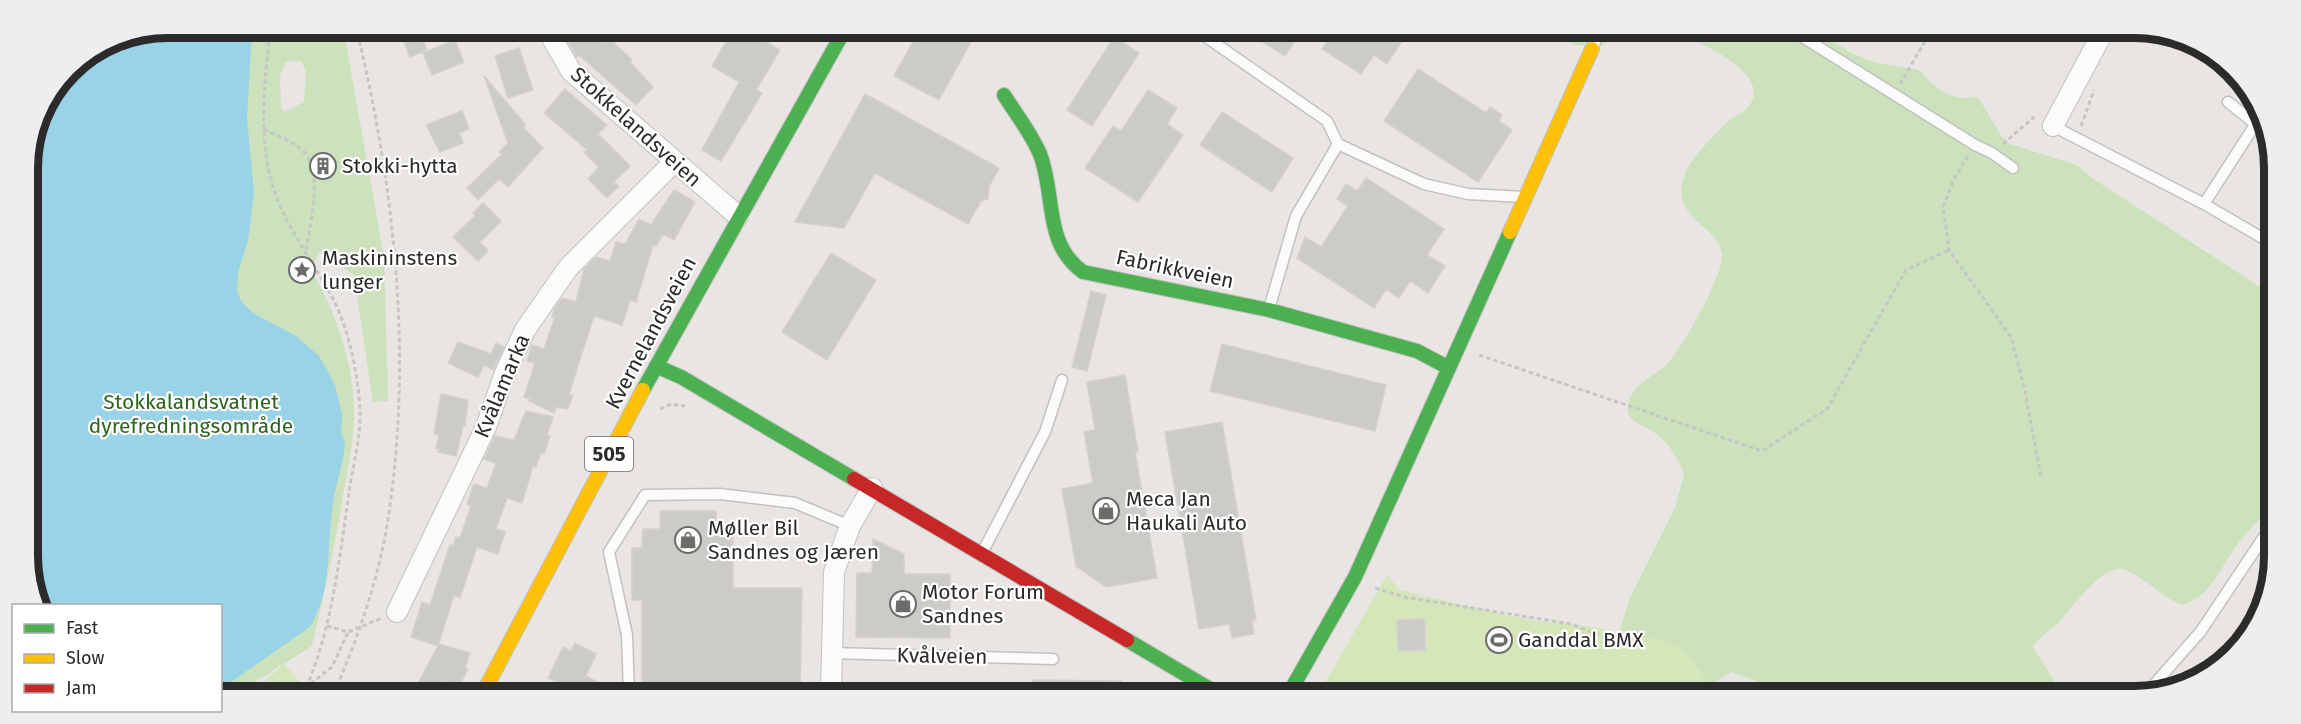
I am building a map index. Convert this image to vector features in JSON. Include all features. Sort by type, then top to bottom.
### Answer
[{"type":"street","name":"Stokkelandsveien","points":[[552,38],[571,71],[738,216]]},
{"type":"street","name":"Kvernelandsveien","points":[[487,686],[656,366],[738,216],[840,38]]},
{"type":"street","points":[[2053,126],[2100,38]]},
{"type":"street","points":[[1293,686],[1355,577],[1524,196],[1592,49]]},
{"type":"street","name":"Fabrikkveien","points":[[1004,95],[1042,162],[1060,251],[1070,265],[1083,272],[1269,310],[1417,351],[1449,368]]},
{"type":"street","name":"Kvålamarka","points":[[397,612],[486,427],[505,373],[525,330],[568,268],[674,162]]},
{"type":"street","points":[[656,366],[681,377],[872,488],[1205,686]]},
{"type":"street","points":[[831,686],[834,572],[850,526],[872,488]]},
{"type":"lane","points":[[1208,38],[1327,121],[1338,144],[1424,184],[1468,194],[1524,196]]},
{"type":"lane","points":[[1592,49],[1597,38]]},
{"type":"lane","points":[[1804,38],[2013,168]]},
{"type":"lane","points":[[2228,102],[2254,119]]},
{"type":"lane","points":[[2204,204],[2256,123]]},
{"type":"lane","points":[[2053,126],[2204,204],[2264,239]]},
{"type":"lane","points":[[1269,310],[1296,216],[1338,144]]},
{"type":"lane","points":[[982,554],[1045,432],[1062,380]]},
{"type":"lane","points":[[629,686],[627,635],[609,552],[645,495],[720,494],[795,503],[850,526]]},
{"type":"lane","points":[[2154,685],[2201,631],[2264,538]]},
{"type":"lane","name":"Kvålveien","points":[[831,653],[1053,659]]},
{"type":"path","points":[[269,38],[264,129],[266,159],[277,199],[306,253],[335,299],[354,363],[360,417],[337,575],[327,626],[308,685]]},
{"type":"path","points":[[337,686],[359,628],[388,522],[397,449],[401,375],[388,198],[379,136],[358,38]]},
{"type":"path","points":[[1894,94],[1927,38]]},
{"type":"path","points":[[2076,139],[2091,98]]},
{"type":"path","points":[[1992,153],[2034,117]]},
{"type":"path","points":[[264,129],[289,141],[304,152],[309,160],[313,176],[314,199],[306,253]]},
{"type":"path","points":[[1975,145],[1954,179],[1943,207],[1949,250],[2011,337],[2024,386],[2041,477]]},
{"type":"path","points":[[1458,348],[1762,451],[1827,409],[1906,270],[1949,250]]},
{"type":"path","points":[[1355,577],[1394,595],[1521,618],[1572,624],[1610,640]]},
{"type":"path","points":[[327,626],[348,632],[397,612]]},
{"type":"path","points":[[308,685],[332,667],[348,632]]},
{"type":"green space","name":"Stokkalandsvatnet dyrefredningsområde","points":[[167,38],[345,38],[384,257],[388,401],[373,402],[354,275],[320,251],[311,269],[328,302],[342,338],[351,375],[354,412],[352,441],[337,529],[312,646],[249,686],[222,686],[222,604],[47,604],[44,598],[38,557],[39,150],[47,118],[64,88],[95,59],[118,47],[134,42]],"holes":[[[301,61],[306,71],[304,102],[284,112],[281,108],[280,75],[286,62]],[[331,154],[335,174],[316,178],[312,158]]]},
{"type":"green space","points":[[1565,38],[1614,38],[1601,46],[1574,45]]},
{"type":"green space","points":[[1688,38],[1827,38],[1853,54],[1877,63],[1919,70],[1938,88],[1952,96],[1978,97],[2002,137],[2010,144],[2077,165],[2089,176],[2264,289],[2264,515],[2240,541],[2215,580],[2201,595],[2194,601],[2179,603],[2128,571],[2113,570],[2104,574],[2033,647],[2057,686],[1771,686],[1731,672],[1717,681],[1714,686],[1710,686],[1678,647],[1619,632],[1630,598],[1675,508],[1684,474],[1667,444],[1630,417],[1628,411],[1630,399],[1642,383],[1666,365],[1681,345],[1708,296],[1722,257],[1720,246],[1688,211],[1683,201],[1682,188],[1686,172],[1694,159],[1732,118],[1749,106],[1754,91],[1749,79],[1740,68]]},
{"type":"green space","name":"Ganddal BMX","points":[[1387,575],[1400,590],[1524,619],[1601,628],[1617,634],[1670,643],[1682,649],[1711,686],[1323,686]]},
{"type":"green space","points":[[284,664],[301,683],[298,686],[259,686]]},
{"type":"water","name":"Stokkalandsvatnet dyrefredningsområde","points":[[251,38],[247,119],[254,192],[248,241],[238,272],[237,291],[241,301],[253,313],[296,336],[319,356],[335,385],[342,415],[341,433],[345,442],[333,501],[325,585],[317,613],[310,627],[225,686],[222,686],[222,604],[47,604],[44,598],[38,557],[39,150],[47,118],[64,88],[95,59],[118,47],[150,39]]},
{"type":"building","points":[[403,38],[422,38],[427,50],[410,57]]},
{"type":"building","points":[[570,38],[602,38],[607,43],[610,39],[632,60],[630,62],[653,87],[636,105],[579,55],[577,57],[567,40]]},
{"type":"building","points":[[728,38],[760,38],[780,50],[756,90],[762,93],[721,161],[702,150],[739,82],[712,66]]},
{"type":"building","points":[[915,38],[973,38],[939,100],[894,76]]},
{"type":"building","points":[[1113,38],[1139,53],[1092,126],[1067,110]]},
{"type":"building","points":[[1257,38],[1297,38],[1285,56]]},
{"type":"building","points":[[1330,38],[1404,38],[1387,64],[1374,55],[1361,74],[1322,49]]},
{"type":"building","points":[[455,40],[464,62],[432,75],[423,53]]},
{"type":"building","points":[[519,48],[533,90],[508,98],[495,56]]},
{"type":"building","points":[[1418,69],[1486,113],[1490,107],[1502,115],[1499,121],[1512,130],[1478,182],[1384,121]]},
{"type":"building","points":[[484,76],[526,125],[523,127],[543,148],[508,187],[499,179],[478,200],[467,188],[502,154],[499,152],[508,143]]},
{"type":"building","points":[[565,89],[607,125],[598,134],[630,166],[614,182],[619,186],[607,198],[588,179],[599,167],[584,152],[587,150],[544,113]]},
{"type":"building","points":[[1148,90],[1177,108],[1167,124],[1183,135],[1138,202],[1085,168],[1113,126],[1121,131]]},
{"type":"building","points":[[865,94],[999,168],[989,187],[988,199],[981,201],[968,224],[875,173],[844,228],[795,222]]},
{"type":"building","points":[[462,111],[469,129],[459,133],[463,143],[440,152],[426,125]]},
{"type":"building","points":[[1222,112],[1293,158],[1272,192],[1200,145]]},
{"type":"building","name":"Stokki-hytta","points":[[331,153],[335,174],[316,178],[311,158]]},
{"type":"building","points":[[1366,178],[1444,229],[1427,255],[1445,266],[1428,293],[1410,281],[1399,298],[1386,289],[1374,308],[1297,258],[1305,237],[1321,247],[1348,206],[1337,199],[1346,184],[1357,191]]},
{"type":"building","points":[[674,190],[695,202],[674,240],[663,234],[656,246],[653,245],[636,302],[630,300],[622,325],[594,316],[569,394],[573,395],[568,409],[556,407],[554,413],[529,401],[530,399],[524,397],[535,363],[527,361],[532,345],[544,349],[555,317],[552,317],[554,309],[562,298],[576,302],[584,269],[596,257],[610,261],[616,242],[625,244],[639,219],[651,225]]},
{"type":"building","points":[[483,203],[501,221],[480,242],[488,251],[478,261],[453,237],[475,216],[473,213]]},
{"type":"building","points":[[831,253],[876,280],[827,360],[782,332]]},
{"type":"building","points":[[1091,291],[1106,295],[1087,371],[1072,367]]},
{"type":"building","points":[[458,342],[491,354],[496,343],[504,347],[493,370],[484,365],[478,377],[448,363]]},
{"type":"building","points":[[1222,344],[1386,385],[1375,431],[1210,391]]},
{"type":"building","points":[[1125,375],[1138,452],[1135,452],[1157,578],[1106,587],[1076,566],[1062,489],[1093,483],[1084,432],[1095,430],[1087,382]]},
{"type":"building","points":[[441,394],[468,400],[465,426],[463,426],[456,456],[438,452],[439,449],[436,448],[439,435],[434,434]]},
{"type":"building","points":[[526,411],[553,417],[547,435],[550,436],[544,454],[541,453],[536,467],[533,466],[522,503],[507,498],[496,529],[505,532],[498,554],[477,547],[460,598],[454,595],[438,646],[411,637],[422,602],[430,605],[450,545],[453,546],[456,537],[460,538],[471,506],[467,504],[474,484],[487,488],[496,463],[484,459],[495,436],[514,440]]},
{"type":"building","points":[[1222,422],[1256,620],[1252,620],[1254,634],[1232,638],[1229,624],[1199,629],[1165,432]]},
{"type":"building","points":[[660,511],[716,511],[716,529],[733,529],[733,588],[802,588],[800,686],[642,686],[642,600],[632,600],[632,548],[642,548],[643,529],[660,529]]},
{"type":"building","points":[[873,539],[904,554],[904,574],[950,574],[950,638],[856,637],[857,573],[872,573]]},
{"type":"building","points":[[1425,619],[1425,650],[1398,651],[1397,620]]},
{"type":"building","points":[[575,643],[596,654],[586,676],[606,686],[565,686],[548,678],[563,647],[571,651]]},
{"type":"building","points":[[439,644],[470,653],[465,668],[468,669],[459,686],[443,681],[440,686],[417,686]]},
{"type":"building","points":[[1033,680],[1121,681],[1126,686],[1033,686]]},
{"type":"traffic: fast","points":[[643,390],[840,38]]},
{"type":"traffic: fast","points":[[1004,95],[1040,154],[1045,170],[1052,218],[1062,247],[1070,260],[1083,272],[1269,310],[1417,351],[1449,368]]},
{"type":"traffic: fast","points":[[1293,686],[1355,577],[1510,232]]},
{"type":"traffic: fast","points":[[656,366],[681,377],[854,479]]},
{"type":"traffic: fast","points":[[1127,640],[1205,686]]},
{"type":"traffic: slow","points":[[1510,232],[1592,49]]},
{"type":"traffic: slow","points":[[487,686],[643,390]]},
{"type":"traffic: jam","points":[[854,479],[1127,640]]},
{"type":"place","name":"Stokki-hytta","points":[[323,166]]},
{"type":"place","name":"Maskininstens lunger","points":[[302,270]]},
{"type":"place","name":"Meca Jan Haukali Auto","points":[[1106,511]]},
{"type":"place","name":"Møller Bil Sandnes og Jæren","points":[[688,540]]},
{"type":"place","name":"Motor Forum Sandnes","points":[[903,604]]},
{"type":"place","name":"Ganddal BMX","points":[[1499,640]]}]
